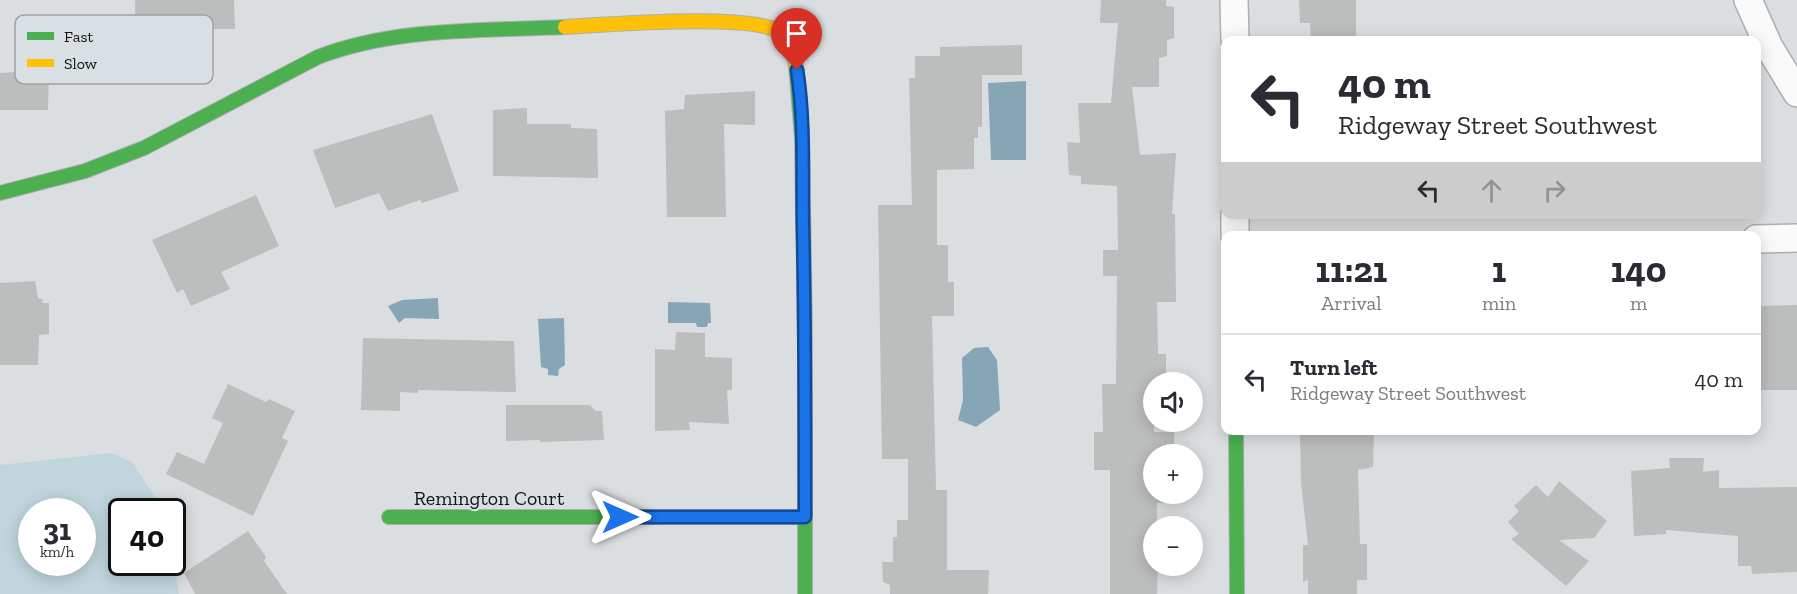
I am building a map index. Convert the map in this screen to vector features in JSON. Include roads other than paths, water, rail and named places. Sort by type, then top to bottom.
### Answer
[{"type":"street","points":[[1234,0],[1235,36]]},
{"type":"street","points":[[1748,0],[1769,47],[1797,93]]},
{"type":"street","points":[[0,193],[85,171],[144,148],[318,57],[339,49],[406,35],[627,23],[695,21],[751,23],[767,26],[781,33],[788,43],[795,56],[799,85],[805,335],[805,594]]},
{"type":"street","points":[[1761,239],[1797,238]]},
{"type":"street","points":[[1236,435],[1237,594]]},
{"type":"street","name":"Remington Court","points":[[389,517],[805,517]]}]
